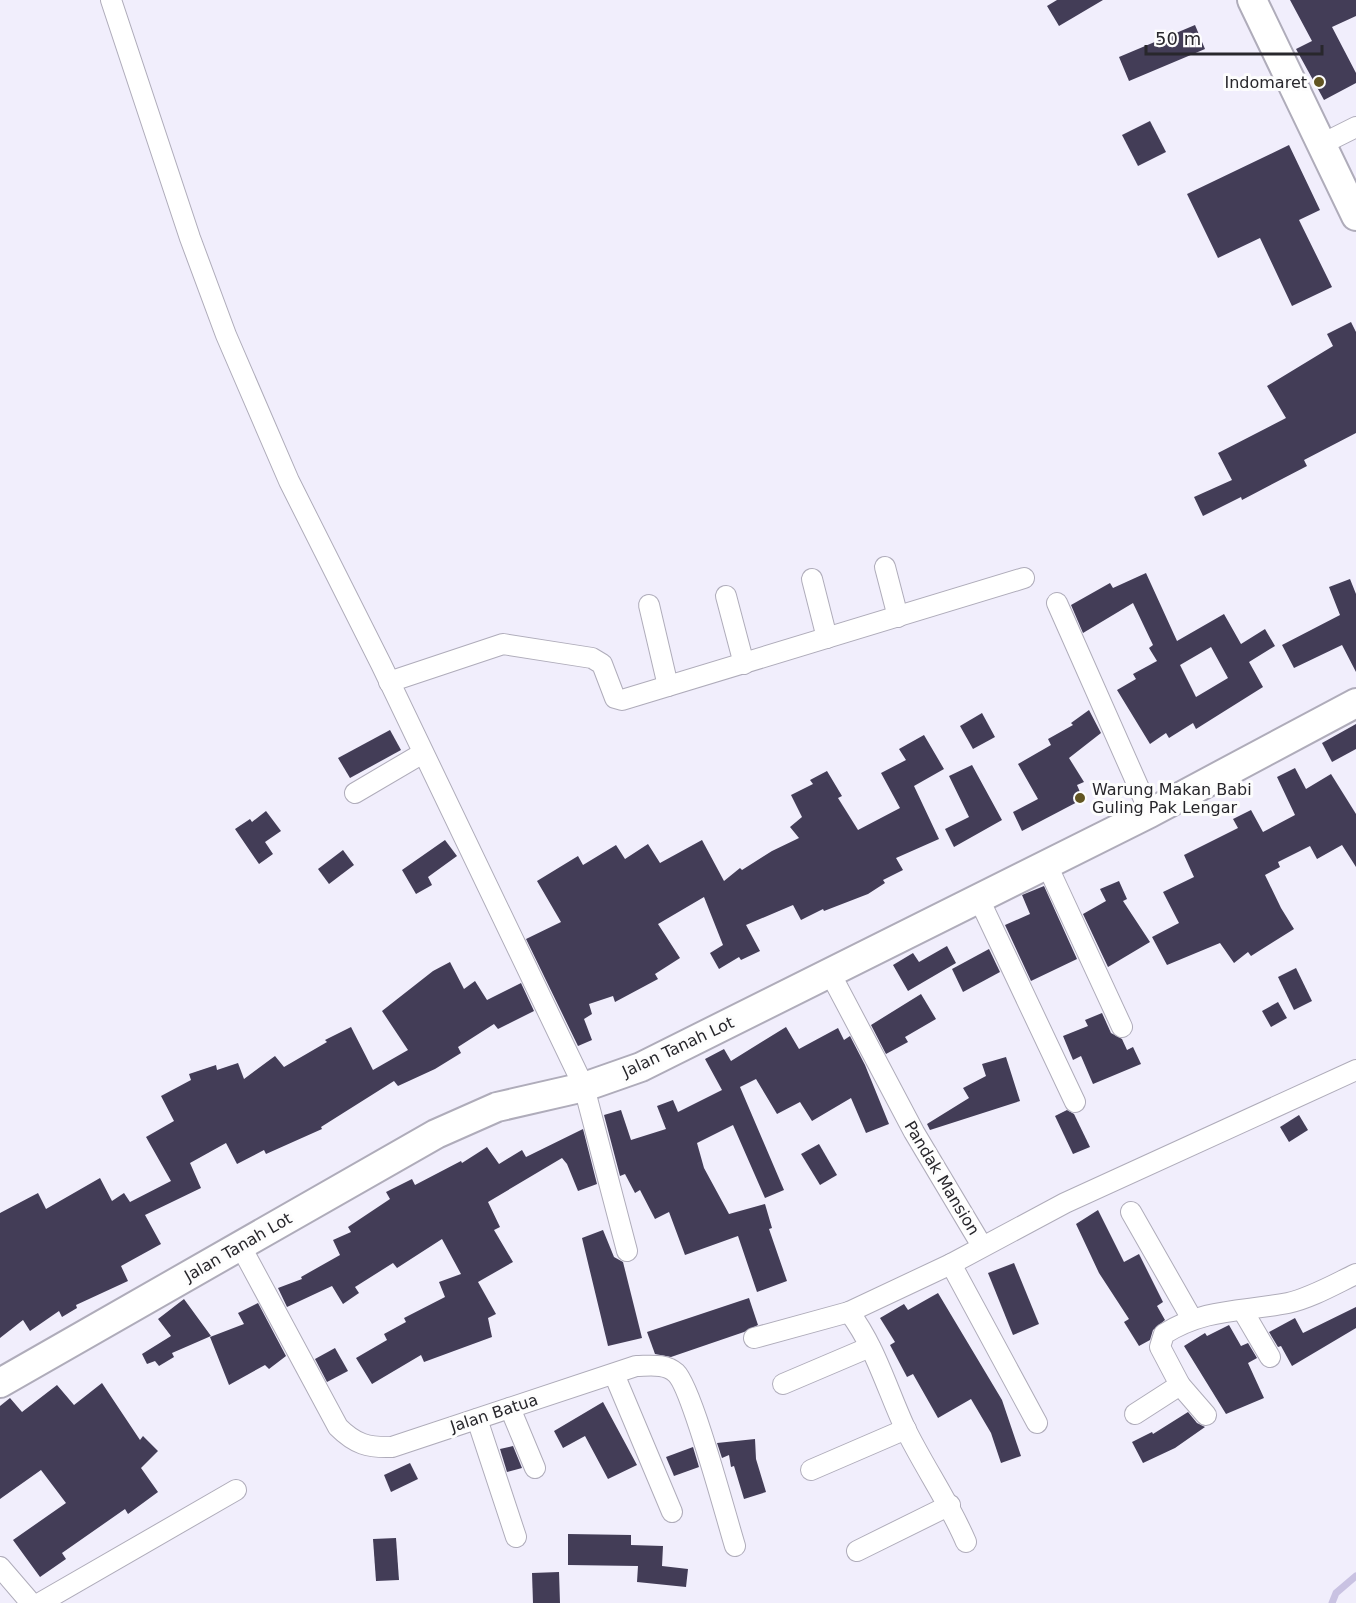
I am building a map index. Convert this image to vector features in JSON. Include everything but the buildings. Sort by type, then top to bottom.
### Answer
[{"type":"main road","points":[[1252,0],[1320,146],[1356,216]]},
{"type":"main road","name":"Jalan Tanah Lot","points":[[0,1383],[436,1134],[478,1114],[525,1098],[584,1087],[651,1062],[1150,813],[1356,703]]},
{"type":"street","points":[[111,0],[190,238],[226,335],[289,481],[389,682],[584,1087],[627,1251]]},
{"type":"street","points":[[1320,146],[1356,127]]},
{"type":"street","points":[[885,567],[898,617]]},
{"type":"street","points":[[389,682],[477,650],[511,644],[592,658],[602,664],[618,700],[1024,578]]},
{"type":"street","points":[[812,579],[827,638]]},
{"type":"street","points":[[726,596],[744,663]]},
{"type":"street","points":[[1058,603],[1150,813]]},
{"type":"street","points":[[649,605],[668,686]]},
{"type":"street","points":[[356,793],[423,753]]},
{"type":"street","points":[[1047,865],[1122,1027]]},
{"type":"street","points":[[979,899],[1075,1102]]},
{"type":"street","name":"Pandak Mansion","points":[[754,1338],[849,1312],[951,1264],[982,1246],[914,1132],[830,973]]},
{"type":"street","points":[[982,1246],[1065,1203],[1356,1070]]},
{"type":"street","points":[[1131,1212],[1192,1319]]},
{"type":"street","name":"Jalan Batua","points":[[240,1245],[338,1427],[351,1440],[375,1448],[392,1447],[636,1366],[664,1366],[677,1374],[692,1405],[735,1546]]},
{"type":"street","points":[[951,1264],[1037,1423]]},
{"type":"street","points":[[1206,1415],[1180,1385],[1160,1347],[1160,1340],[1164,1334],[1192,1319],[1212,1312],[1243,1311],[1291,1302],[1356,1274]]},
{"type":"street","points":[[1243,1311],[1270,1357]]},
{"type":"street","points":[[849,1312],[862,1328],[906,1429],[950,1505],[966,1542]]},
{"type":"street","points":[[783,1384],[870,1347]]},
{"type":"street","points":[[614,1374],[672,1512]]},
{"type":"street","points":[[1135,1413],[1180,1385]]},
{"type":"street","points":[[510,1408],[535,1468]]},
{"type":"street","points":[[477,1419],[516,1537]]},
{"type":"street","points":[[811,1470],[906,1429]]},
{"type":"street","points":[[40,1603],[236,1490]]},
{"type":"street","points":[[857,1551],[950,1505]]},
{"type":"street","points":[[0,1567],[31,1603]]},
{"type":"waterway","points":[[1332,1603],[1336,1593],[1356,1576]]},
{"type":"place","name":"Indomaret","points":[[1319,82]]},
{"type":"place","name":"Warung Makan Babi Guling Pak Lengar","points":[[1080,798]]}]
